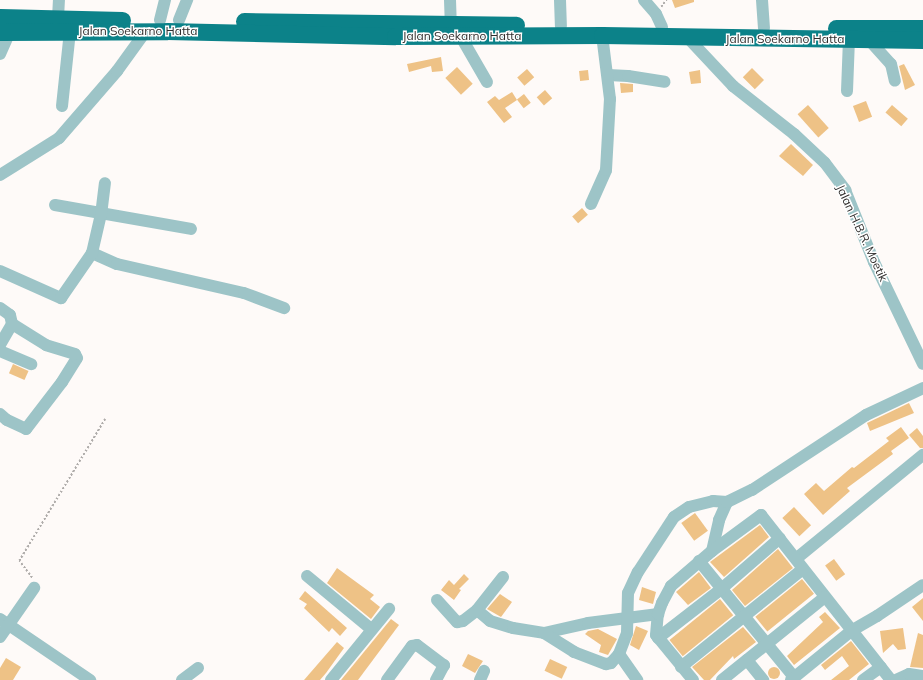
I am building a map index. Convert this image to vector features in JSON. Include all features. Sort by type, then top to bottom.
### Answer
[{"type":"highway","name":"Jalan Soekarno Hatta","points":[[0,17],[179,20],[688,38],[850,39],[870,41],[923,40]]},
{"type":"highway","name":"Jalan Soekarno Hatta","points":[[5,32],[456,30],[561,26],[923,28]]},
{"type":"street","points":[[58,18],[59,0]]},
{"type":"street","points":[[160,20],[165,0]]},
{"type":"street","points":[[179,20],[187,0]]},
{"type":"street","points":[[450,0],[456,30],[487,82]]},
{"type":"street","points":[[560,0],[561,26]]},
{"type":"street","points":[[644,0],[656,14],[662,26]]},
{"type":"street","points":[[762,0],[764,28]]},
{"type":"street","points":[[62,106],[70,31]]},
{"type":"street","points":[[0,175],[58,138],[117,71],[146,31]]},
{"type":"street","points":[[0,54],[5,32]]},
{"type":"street","points":[[591,204],[605,175],[610,99],[602,35]]},
{"type":"street","name":"Jalan H.B.R. Moetik","points":[[688,38],[733,86],[794,134],[826,163],[845,190],[874,262],[923,364]]},
{"type":"street","points":[[847,91],[850,39]]},
{"type":"street","points":[[870,41],[890,64],[895,81]]},
{"type":"street","points":[[608,76],[628,76],[665,82]]},
{"type":"street","points":[[0,271],[60,298],[92,252],[102,212],[102,191],[105,183]]},
{"type":"street","points":[[55,205],[102,212],[192,229]]},
{"type":"street","points":[[92,252],[117,264],[244,293],[284,308]]},
{"type":"street","points":[[0,308],[8,312],[12,324],[46,345],[76,354],[77,358],[62,382],[26,429],[0,414]]},
{"type":"street","points":[[0,345],[12,324]]},
{"type":"street","points":[[0,351],[31,364]]},
{"type":"street","points":[[477,610],[490,621],[544,633],[574,652],[606,664],[611,663],[620,654],[627,634],[628,593],[631,585],[674,517],[689,507],[707,502],[727,502],[772,479],[866,415],[923,388]]},
{"type":"street","points":[[797,558],[923,455]]},
{"type":"street","points":[[712,550],[719,520],[727,502]]},
{"type":"street","points":[[693,680],[680,667],[658,638],[655,629],[658,614],[671,586],[712,550],[759,515],[765,517],[797,558],[803,569],[891,680]]},
{"type":"street","points":[[658,638],[720,590],[780,538]]},
{"type":"street","points":[[699,561],[720,590],[793,678],[851,630],[877,616],[923,585]]},
{"type":"street","points":[[680,667],[803,569]]},
{"type":"street","points":[[307,576],[371,629]]},
{"type":"street","points":[[437,600],[456,622],[463,621],[477,610],[503,578]]},
{"type":"street","points":[[0,637],[4,622],[34,588]]},
{"type":"street","points":[[722,680],[825,597]]},
{"type":"street","points":[[331,680],[371,629],[389,609]]},
{"type":"street","points":[[544,633],[588,623],[658,614]]},
{"type":"street","points":[[4,622],[90,680]]},
{"type":"street","points":[[387,680],[412,646],[417,644],[444,665],[436,680]]},
{"type":"street","points":[[620,654],[637,680]]},
{"type":"street","points":[[747,660],[763,680]]},
{"type":"street","points":[[863,680],[881,667]]},
{"type":"street","points":[[182,680],[198,668]]},
{"type":"street","points":[[896,680],[909,674],[923,676]]},
{"type":"path","points":[[34,588],[32,578],[19,561],[105,419]]},
{"type":"building","points":[[672,0],[694,0],[694,2],[675,8]]},
{"type":"building","points":[[441,57],[443,71],[432,72],[431,66],[409,72],[407,64]]},
{"type":"building","points":[[904,64],[915,85],[905,90],[899,66]]},
{"type":"building","points":[[457,67],[473,84],[461,95],[445,78]]},
{"type":"building","points":[[752,68],[764,80],[755,89],[743,77]]},
{"type":"building","points":[[527,69],[534,77],[524,86],[517,78]]},
{"type":"building","points":[[588,70],[589,80],[580,81],[579,71]]},
{"type":"building","points":[[700,70],[701,83],[691,84],[689,72]]},
{"type":"building","points":[[620,83],[633,84],[633,92],[621,93]]},
{"type":"building","points":[[545,90],[552,98],[544,106],[537,97]]},
{"type":"building","points":[[512,92],[517,100],[505,108],[512,117],[504,123],[487,102],[495,96],[499,100]]},
{"type":"building","points":[[524,94],[531,103],[524,108],[517,100]]},
{"type":"building","points":[[866,101],[872,117],[859,122],[853,106]]},
{"type":"building","points":[[808,105],[829,128],[818,137],[798,114]]},
{"type":"building","points":[[892,105],[908,119],[901,126],[885,113]]},
{"type":"building","points":[[791,144],[813,165],[803,176],[779,156]]},
{"type":"building","points":[[582,208],[588,215],[578,223],[572,217]]},
{"type":"building","points":[[13,364],[29,371],[24,380],[9,373]]},
{"type":"building","points":[[909,403],[914,413],[870,431],[867,423]]},
{"type":"building","points":[[901,427],[909,438],[891,451],[893,454],[847,488],[850,491],[823,515],[804,494],[816,483],[824,491],[852,467],[854,468],[889,441],[886,438]]},
{"type":"building","points":[[917,428],[923,436],[923,448],[920,448],[909,435]]},
{"type":"building","points":[[794,507],[811,525],[799,536],[782,518]]},
{"type":"building","points":[[695,513],[708,531],[694,541],[681,523]]},
{"type":"building","points":[[760,525],[769,537],[724,577],[710,562]]},
{"type":"building","points":[[778,549],[793,568],[745,606],[732,590]]},
{"type":"building","points":[[834,559],[845,574],[836,581],[825,565]]},
{"type":"building","points":[[337,568],[374,595],[370,599],[380,607],[371,619],[327,583]]},
{"type":"building","points":[[699,572],[711,588],[688,605],[676,592]]},
{"type":"building","points":[[464,574],[469,579],[459,589],[461,590],[454,600],[441,590],[449,580],[454,585]]},
{"type":"building","points":[[802,579],[814,594],[767,632],[755,617]]},
{"type":"building","points":[[642,587],[656,592],[653,604],[639,600]]},
{"type":"building","points":[[305,591],[347,628],[340,636],[332,628],[329,632],[304,608],[307,604],[299,599]]},
{"type":"building","points":[[500,594],[512,602],[501,617],[487,609]]},
{"type":"building","points":[[923,598],[923,621],[912,607]]},
{"type":"building","points":[[720,599],[733,615],[683,656],[669,640]]},
{"type":"building","points":[[825,612],[840,628],[794,665],[787,656],[823,622],[819,617]]},
{"type":"building","points":[[391,619],[399,625],[358,680],[341,680]]},
{"type":"building","points":[[636,626],[648,631],[639,650],[630,645]]},
{"type":"building","points":[[743,627],[756,642],[734,659],[733,656],[710,680],[704,680],[692,667]]},
{"type":"building","points":[[903,628],[906,649],[898,650],[893,644],[883,653],[880,631]]},
{"type":"building","points":[[598,629],[617,639],[608,655],[599,652],[601,645],[585,634],[588,631]]},
{"type":"building","points":[[918,633],[923,635],[923,668],[910,667]]},
{"type":"building","points":[[851,641],[869,664],[849,680],[831,680],[849,666],[842,656],[825,670],[821,665]]},
{"type":"building","points":[[337,642],[344,648],[320,680],[304,680]]},
{"type":"building","points":[[468,654],[483,661],[475,673],[462,666]]},
{"type":"building","points":[[6,658],[21,667],[13,680],[0,680],[0,668]]},
{"type":"building","points":[[550,659],[567,667],[562,679],[545,671]]},
{"type":"building","points":[[776,667],[779,668],[779,678],[772,679],[769,678],[768,671],[769,668]]}]
